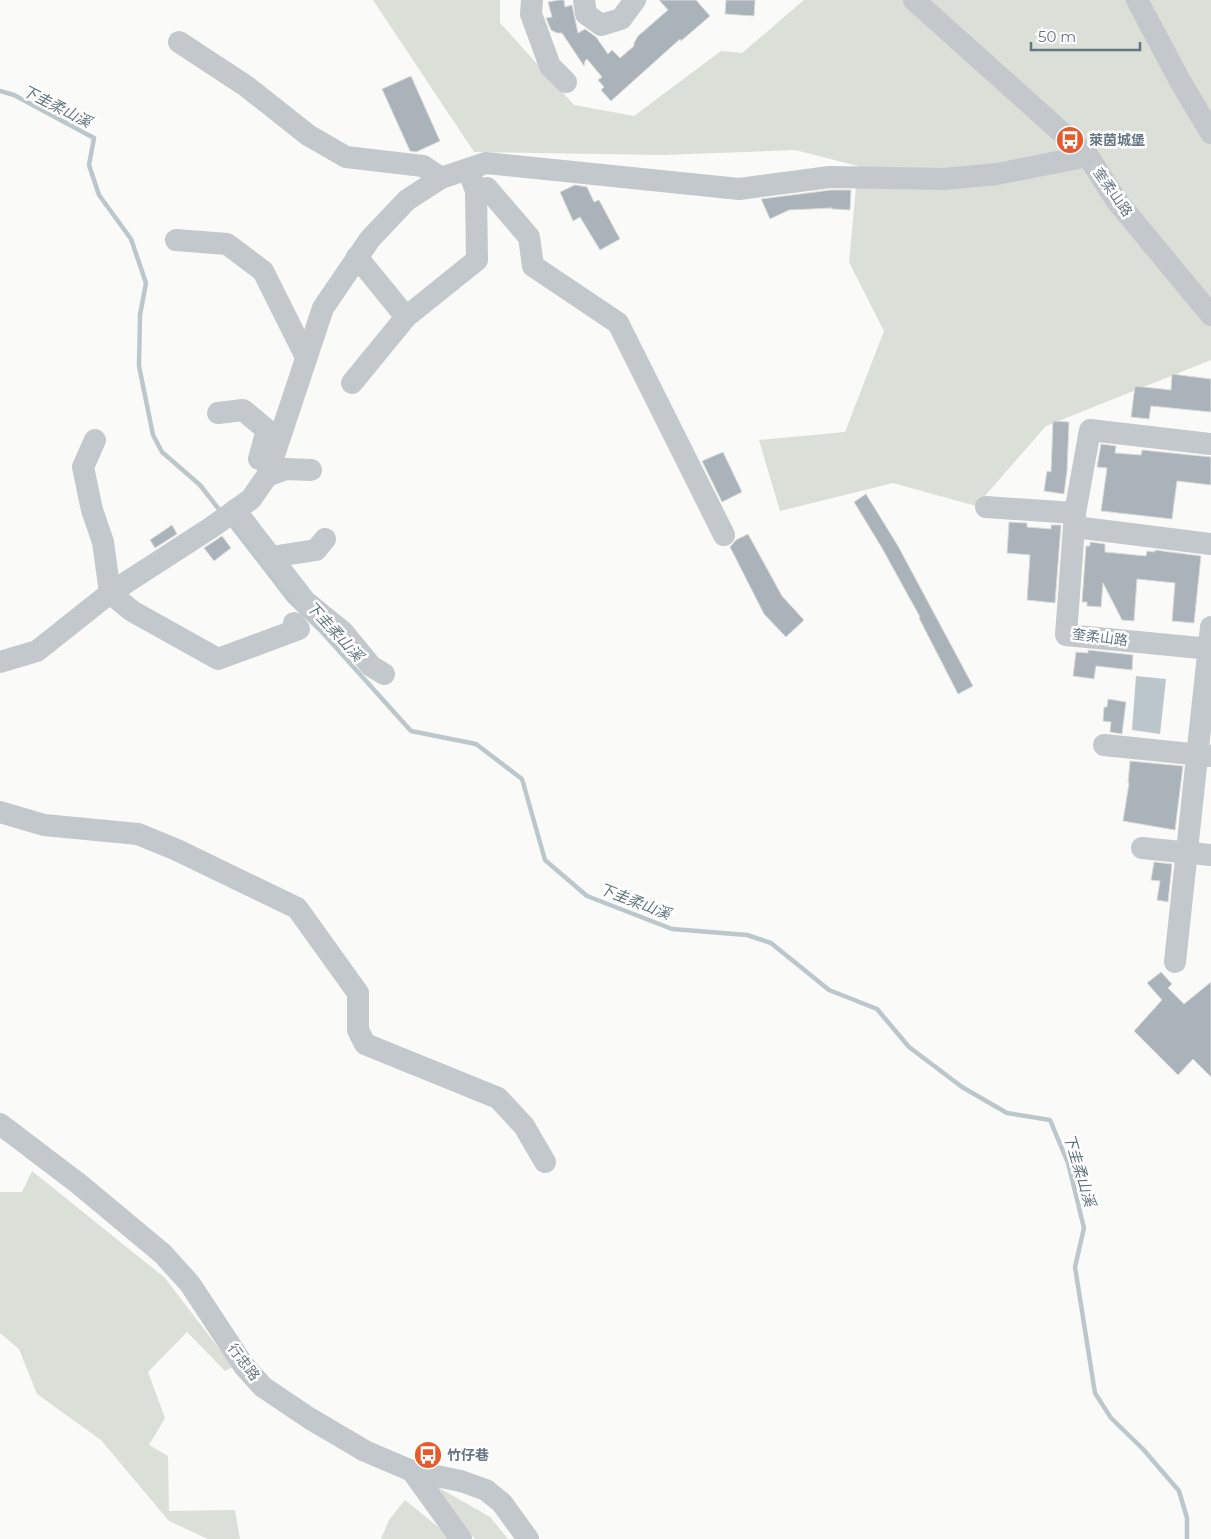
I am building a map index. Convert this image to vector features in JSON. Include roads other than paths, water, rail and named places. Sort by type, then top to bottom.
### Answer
[{"type":"street","points":[[532,0],[531,14],[550,66],[566,82]]},
{"type":"street","points":[[584,0],[586,14],[601,25],[621,19],[635,0]]},
{"type":"street","name":"奎柔山路","points":[[914,0],[1088,156],[1116,200],[1211,315]]},
{"type":"street","points":[[1138,0],[1180,81],[1211,133]]},
{"type":"street","points":[[179,42],[246,86],[308,135],[346,157],[423,166],[441,178]]},
{"type":"street","points":[[267,476],[323,308],[370,239],[407,200],[441,178],[486,163],[739,188],[830,177],[944,179],[997,174],[1088,156]]},
{"type":"street","points":[[352,383],[406,317],[477,260],[476,191],[468,169]]},
{"type":"street","points":[[476,191],[487,188],[529,237],[533,266],[618,323],[724,535]]},
{"type":"street","points":[[176,240],[227,244],[263,271],[306,357]]},
{"type":"street","points":[[357,257],[406,317]]},
{"type":"street","points":[[218,413],[242,410],[267,430],[259,462],[242,486],[231,513]]},
{"type":"street","name":"奎柔山路","points":[[1210,649],[1066,634],[1075,520],[1090,430],[1211,444]]},
{"type":"street","points":[[94,440],[82,468],[92,510],[103,542],[110,593],[132,612],[218,659],[299,629],[294,622]]},
{"type":"street","points":[[0,662],[37,651],[110,593],[231,513],[267,476],[286,469],[311,470]]},
{"type":"street","points":[[986,507],[1075,520],[1211,544]]},
{"type":"street","points":[[231,513],[271,557],[305,601],[343,632],[371,666],[384,674]]},
{"type":"street","points":[[271,557],[316,550],[325,539]]},
{"type":"street","points":[[1175,962],[1187,853],[1204,755],[1211,627]]},
{"type":"street","points":[[1104,745],[1204,755]]},
{"type":"street","points":[[0,812],[44,825],[138,834],[177,850],[297,908],[358,993],[358,1030],[365,1044],[498,1098],[524,1126],[545,1162]]},
{"type":"street","points":[[1142,848],[1211,856]]},
{"type":"street","name":"行忠路","points":[[0,1124],[80,1184],[163,1254],[190,1284],[244,1366],[263,1387],[310,1418],[366,1451],[412,1471],[461,1482],[486,1490],[502,1503],[528,1539]]},
{"type":"street","points":[[412,1471],[461,1539]]},
{"type":"waterway","name":"下圭柔山溪","points":[[0,91],[14,95],[94,138],[89,165],[99,195],[131,239],[146,283],[140,315],[139,366],[153,435],[162,452],[200,485],[221,512]]},
{"type":"waterway","name":"下圭柔山溪","points":[[229,522],[290,601],[322,632],[411,731],[476,744],[522,779],[545,860],[587,896],[672,929],[747,935],[771,943],[829,990],[877,1009],[909,1047],[962,1087],[1007,1113],[1050,1120],[1068,1163],[1084,1228],[1075,1267],[1095,1393],[1111,1418],[1143,1449],[1179,1491],[1187,1518],[1187,1539]]},
{"type":"place","name":"萊茵城堡","points":[[1070,140]]},
{"type":"place","name":"竹仔巷","points":[[428,1455]]}]
